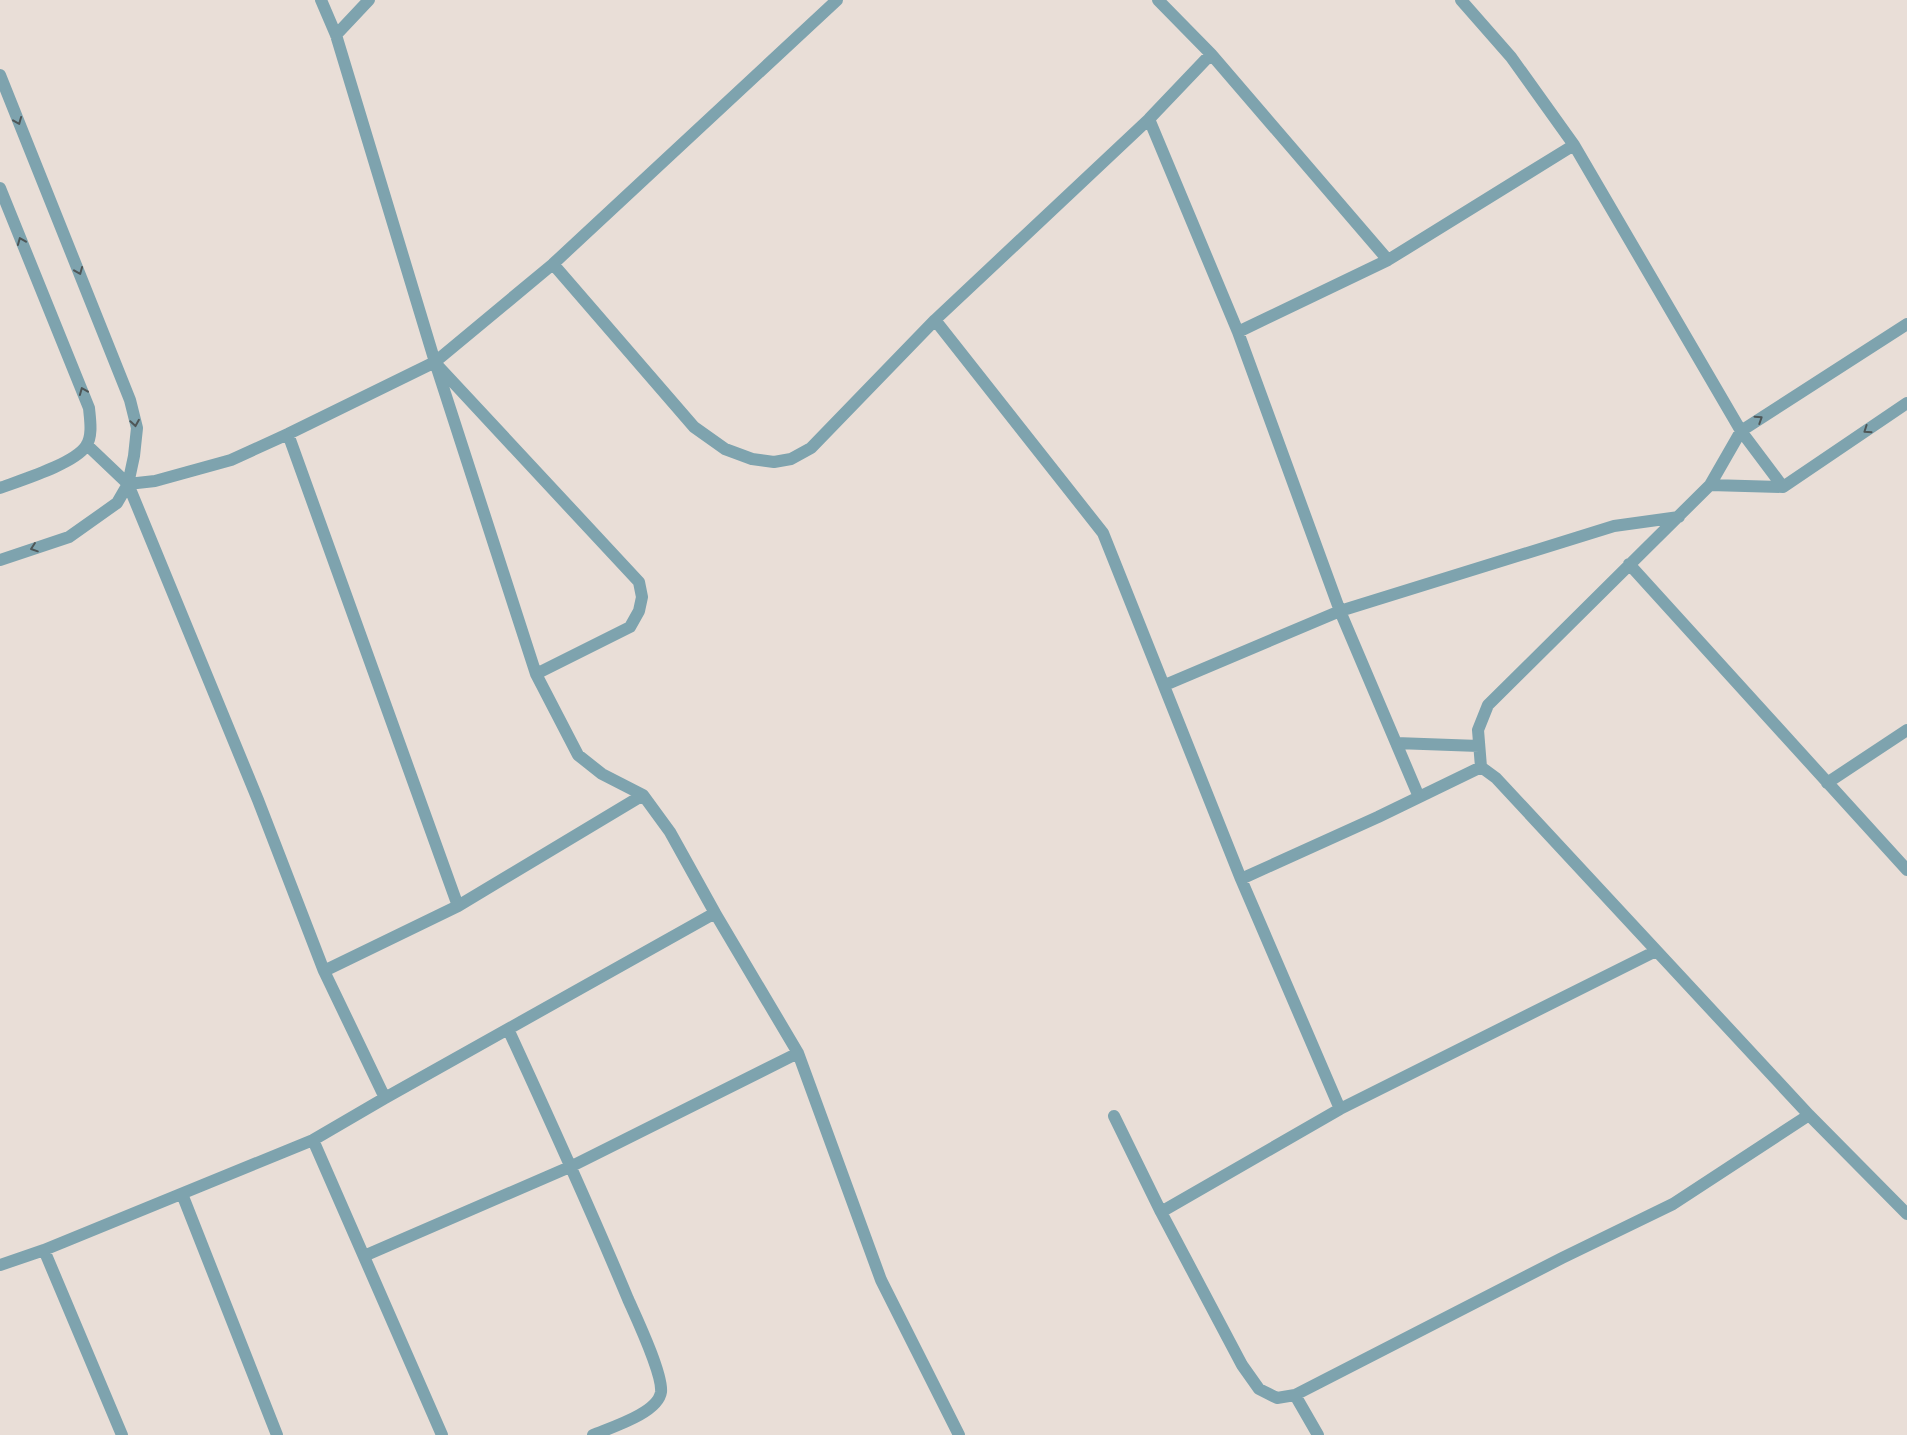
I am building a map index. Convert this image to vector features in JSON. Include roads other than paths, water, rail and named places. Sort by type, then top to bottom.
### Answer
[{"type":"street","points":[[321,0],[336,35],[435,362],[536,674],[578,755],[602,774],[643,796],[670,832],[798,1054],[881,1280],[959,1435]]},
{"type":"street","points":[[336,35],[369,0]]},
{"type":"street","points":[[128,484],[155,480],[231,460],[435,362],[553,264],[837,0]]},
{"type":"street","points":[[1158,0],[1211,54],[1388,260]]},
{"type":"street","points":[[1461,0],[1511,57],[1574,145],[1741,431],[1783,487]]},
{"type":"street","points":[[553,264],[694,427],[725,449],[752,459],[774,462],[791,459],[811,448],[935,320],[1149,119],[1211,54]]},
{"type":"street","points":[[0,75],[130,400],[137,428],[128,484],[117,504],[69,537],[0,560]]},
{"type":"street","points":[[1149,119],[1238,332],[1340,611],[1419,797]]},
{"type":"street","points":[[1238,332],[1388,260],[1574,145]]},
{"type":"street","points":[[0,188],[89,408],[91,430],[87,445],[73,458],[0,488]]},
{"type":"street","points":[[935,320],[1102,532],[1165,685],[1241,879],[1340,1109]]},
{"type":"street","points":[[1907,324],[1741,431],[1710,485],[1679,518],[1629,564],[1488,704],[1478,730],[1481,767],[1496,778],[1809,1115],[1907,1214]]},
{"type":"street","points":[[435,362],[639,582],[642,597],[639,611],[630,627],[536,674]]},
{"type":"street","points":[[1710,485],[1783,487],[1907,403]]},
{"type":"street","points":[[288,434],[458,906]]},
{"type":"street","points":[[87,445],[128,484],[250,782],[324,971],[385,1098]]},
{"type":"street","points":[[1165,685],[1340,611],[1614,526],[1679,518]]},
{"type":"street","points":[[1629,564],[1907,870]]},
{"type":"street","points":[[1827,783],[1907,730]]},
{"type":"street","points":[[1396,743],[1479,746]]},
{"type":"street","points":[[1241,879],[1481,767]]},
{"type":"street","points":[[324,971],[458,906],[643,796]]},
{"type":"street","points":[[0,1265],[44,1250],[313,1140],[715,913]]},
{"type":"street","points":[[1161,1212],[1340,1109],[1656,951]]},
{"type":"street","points":[[508,1029],[572,1166],[644,1334],[659,1375],[661,1391],[656,1404],[645,1412],[593,1435]]},
{"type":"street","points":[[364,1256],[572,1166],[798,1054]]},
{"type":"street","points":[[1114,1116],[1161,1212],[1242,1365],[1259,1389],[1277,1398],[1295,1395],[1562,1258],[1673,1204],[1809,1115]]},
{"type":"street","points":[[313,1140],[442,1435]]},
{"type":"street","points":[[182,1194],[277,1435]]},
{"type":"street","points":[[44,1250],[122,1435]]},
{"type":"street","points":[[1295,1395],[1318,1435]]}]
